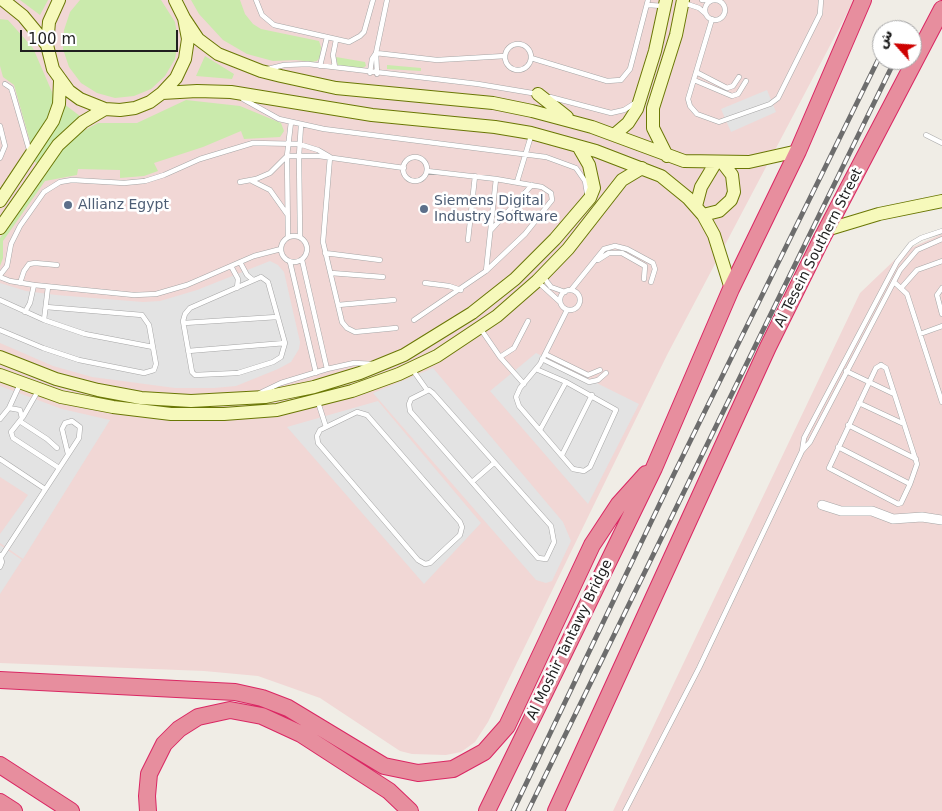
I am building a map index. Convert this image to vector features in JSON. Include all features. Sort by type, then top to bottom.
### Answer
[{"type":"highway","points":[[0,680],[235,692],[262,698],[288,708],[363,754],[390,768],[418,773],[453,769],[484,752],[507,726],[592,545],[619,504],[654,468],[731,289],[798,151],[862,0]]},
{"type":"highway","name":"Al Tesein Southern Street","points":[[556,811],[768,347],[826,230],[942,9]]},
{"type":"highway","name":"Al Moshir Tantawy Bridge","points":[[487,811],[654,468]]},
{"type":"highway","points":[[148,811],[146,796],[149,774],[164,744],[188,722],[208,713],[241,710],[275,721],[313,741],[389,791],[410,811]]},
{"type":"highway","points":[[0,765],[71,811]]},
{"type":"highway","points":[[0,802],[14,811]]},
{"type":"street","points":[[59,0],[49,22],[47,44],[53,69],[60,80],[80,99],[105,109],[135,108],[162,93],[176,78],[184,59],[188,39],[180,6]]},
{"type":"street","points":[[667,156],[653,128],[653,108],[676,35],[683,1]]},
{"type":"street","points":[[614,135],[633,116],[644,90],[665,3]]},
{"type":"street","points":[[3,4],[28,20],[47,44]]},
{"type":"street","points":[[180,6],[198,39],[207,48],[261,71],[336,88],[493,104],[571,120],[684,161],[763,160],[798,151]]},
{"type":"street","points":[[0,201],[31,157],[57,113],[60,80]]},
{"type":"street","points":[[162,93],[197,91],[236,93],[339,110],[455,122],[531,133],[578,146],[642,168],[665,178],[699,210],[720,249],[731,289]]},
{"type":"street","points":[[538,94],[571,120]]},
{"type":"street","points":[[2,221],[58,145],[83,122],[105,109]]},
{"type":"street","points":[[0,357],[56,379],[119,394],[191,401],[250,398],[314,387],[379,366],[427,342],[493,297],[536,260],[592,194],[595,184],[589,165],[578,146]]},
{"type":"street","points":[[699,210],[719,211],[731,200],[734,192],[732,175],[719,162]]},
{"type":"street","points":[[699,210],[701,187],[719,162]]},
{"type":"street","points":[[0,375],[39,390],[90,404],[171,414],[224,414],[277,410],[318,401],[385,380],[445,352],[480,328],[540,278],[580,236],[617,185],[628,175],[642,168]]},
{"type":"street","points":[[826,230],[879,214],[942,201]]},
{"type":"street","points":[[379,366],[385,380]]},
{"type":"street","points":[[822,505],[841,511],[872,511],[897,520],[922,517],[942,520]]},
{"type":"lane","points":[[256,0],[262,15],[274,25],[349,42],[360,36],[366,26],[373,0]]},
{"type":"lane","points":[[370,73],[387,0]]},
{"type":"lane","points":[[702,0],[718,0],[724,6],[723,14],[712,19],[688,99],[690,106],[697,114],[714,122],[724,121],[774,101],[781,93],[820,14],[821,0]]},
{"type":"lane","points":[[707,15],[707,4],[714,0]]},
{"type":"lane","points":[[683,1],[699,8],[712,19]]},
{"type":"lane","points":[[531,58],[607,81],[621,80],[630,70],[648,2],[665,3]]},
{"type":"lane","points":[[320,66],[326,37]]},
{"type":"lane","points":[[335,68],[333,55],[336,40]]},
{"type":"lane","points":[[520,44],[530,50],[531,58],[525,68],[517,70],[510,67],[505,56],[508,49],[520,44]]},
{"type":"lane","points":[[376,53],[437,60],[505,56]]},
{"type":"lane","points":[[376,53],[378,60],[377,74]]},
{"type":"lane","points":[[261,71],[292,64],[478,84],[538,94],[611,113],[630,107],[644,90]]},
{"type":"lane","points":[[696,72],[727,88],[733,86],[739,77]]},
{"type":"lane","points":[[694,80],[732,96],[738,94],[746,81]]},
{"type":"lane","points":[[5,84],[9,86],[13,94],[31,157]]},
{"type":"lane","points":[[236,93],[267,114],[291,122],[373,137],[526,153],[559,160],[576,168],[582,175],[587,187],[584,205]]},
{"type":"lane","points":[[291,122],[287,142],[288,237],[281,249],[283,257],[290,262],[316,372]]},
{"type":"lane","points":[[300,237],[299,144],[301,124]]},
{"type":"lane","points":[[0,126],[5,146],[0,158]]},
{"type":"lane","points":[[518,182],[531,133]]},
{"type":"lane","points":[[926,135],[942,143]]},
{"type":"lane","points":[[281,249],[254,256],[187,285],[156,294],[134,294],[20,284],[0,276],[7,266],[11,244],[20,226],[44,192],[54,184],[72,180],[138,182],[164,175],[200,159],[245,144],[287,142],[318,150],[330,157]]},
{"type":"lane","points":[[240,182],[251,181],[270,173],[287,156],[330,157],[357,163],[404,168]]},
{"type":"lane","points":[[330,157],[322,235],[342,322],[351,331],[360,332],[396,328]]},
{"type":"lane","points":[[414,157],[422,160],[427,170],[422,178],[414,181],[406,176],[404,168],[407,160],[414,157]]},
{"type":"lane","points":[[414,320],[461,290],[486,271],[525,234],[552,204],[552,197],[548,191],[532,185],[427,170]]},
{"type":"lane","points":[[468,240],[475,176]]},
{"type":"lane","points":[[486,271],[496,179]]},
{"type":"lane","points":[[251,181],[270,190],[288,216]]},
{"type":"lane","points":[[490,231],[532,185]]},
{"type":"lane","points":[[802,451],[804,438],[903,252],[921,238],[942,231]]},
{"type":"lane","points":[[288,237],[300,237],[305,241],[308,248],[302,260],[327,369]]},
{"type":"lane","points":[[625,811],[699,668],[802,451],[810,442],[894,282],[907,260],[917,250],[942,239]]},
{"type":"lane","points":[[540,278],[551,287],[564,292],[571,290],[604,249],[621,246],[652,263],[655,269],[650,282]]},
{"type":"lane","points":[[325,253],[380,260]]},
{"type":"lane","points":[[596,261],[609,253],[622,253],[646,266],[644,279]]},
{"type":"lane","points":[[290,262],[302,260]]},
{"type":"lane","points":[[902,287],[917,270],[942,261]]},
{"type":"lane","points":[[240,262],[247,275],[253,280]]},
{"type":"lane","points":[[20,284],[24,271],[29,264],[57,265]]},
{"type":"lane","points":[[232,266],[238,279],[237,288]]},
{"type":"lane","points":[[331,273],[383,277]]},
{"type":"lane","points":[[261,277],[267,280],[285,343],[283,353],[277,360],[248,371],[220,376],[194,376],[188,351],[184,323],[185,314],[190,308],[253,280],[261,277]]},
{"type":"lane","points":[[540,278],[567,310]]},
{"type":"lane","points":[[894,282],[902,287],[907,294],[942,402]]},
{"type":"lane","points":[[425,283],[449,286],[461,290]]},
{"type":"lane","points":[[25,312],[30,303],[34,285]]},
{"type":"lane","points":[[44,320],[48,287]]},
{"type":"lane","points":[[942,288],[936,295],[942,314]]},
{"type":"lane","points":[[567,310],[575,309],[580,302],[578,294],[571,290]]},
{"type":"lane","points":[[560,302],[564,292]]},
{"type":"lane","points":[[0,300],[44,320],[85,334],[153,347]]},
{"type":"lane","points":[[338,305],[394,300]]},
{"type":"lane","points":[[0,330],[43,348],[79,360],[144,373],[151,372],[155,367],[148,322],[142,315],[46,307]]},
{"type":"lane","points":[[536,369],[592,395],[616,410],[587,470],[576,471],[516,402],[517,392],[536,369],[567,310]]},
{"type":"lane","points":[[184,323],[277,317]]},
{"type":"lane","points":[[500,357],[514,348],[528,321]]},
{"type":"lane","points":[[920,334],[942,326]]},
{"type":"lane","points":[[480,328],[500,357],[524,384]]},
{"type":"lane","points":[[188,351],[285,343]]},
{"type":"lane","points":[[545,354],[584,374],[592,375],[600,370]]},
{"type":"lane","points":[[542,359],[588,382],[598,380],[606,372]]},
{"type":"lane","points":[[250,398],[273,386],[327,369],[354,363],[379,366]]},
{"type":"lane","points":[[884,366],[894,394],[916,459],[917,468],[901,503],[898,504],[832,472],[829,466],[876,368],[884,366]]},
{"type":"lane","points":[[840,368],[894,394]]},
{"type":"lane","points":[[411,369],[427,390],[433,393],[552,529],[554,542],[546,559],[538,558],[410,411],[409,404],[411,400],[427,390]]},
{"type":"lane","points":[[540,430],[566,382]]},
{"type":"lane","points":[[0,419],[4,408],[20,383]]},
{"type":"lane","points":[[39,390],[21,420],[12,430],[13,438],[59,468]]},
{"type":"lane","points":[[562,456],[592,395]]},
{"type":"lane","points":[[318,401],[326,426]]},
{"type":"lane","points":[[859,403],[904,424]]},
{"type":"lane","points":[[4,408],[20,410],[21,420],[47,438],[57,448]]},
{"type":"lane","points":[[358,412],[367,415],[460,522],[462,527],[460,535],[430,563],[420,562],[318,443],[318,433],[326,426],[358,412]]},
{"type":"lane","points":[[0,567],[1,556],[68,454],[81,430],[78,424],[72,421],[66,423],[62,430],[68,454]]},
{"type":"lane","points":[[848,425],[916,459]]},
{"type":"lane","points":[[838,447],[910,484]]},
{"type":"lane","points":[[0,460],[45,489]]},
{"type":"lane","points":[[472,482],[494,463]]},
{"type":"shaded area","points":[[0,0],[854,0],[667,355],[488,722],[475,742],[461,752],[446,755],[412,754],[400,751],[320,698],[258,676],[204,671],[0,663]]},
{"type":"shaded area","points":[[767,90],[776,112],[731,132],[721,109]]},
{"type":"shaded area","points":[[942,234],[942,811],[613,811],[860,293],[904,251]]},
{"type":"shaded area","points":[[270,261],[278,265],[284,272],[300,342],[299,349],[291,362],[236,386],[175,388],[92,377],[53,366],[0,343],[0,283],[26,291],[56,295],[143,302],[160,301],[197,290]]},
{"type":"shaded area","points":[[536,353],[639,404],[588,504],[490,391]]},
{"type":"shaded area","points":[[433,368],[563,522],[571,541],[552,581],[546,583],[536,580],[373,393]]},
{"type":"shaded area","points":[[0,386],[62,409],[110,420],[23,559],[0,543],[0,534],[28,495],[0,477]]},
{"type":"shaded area","points":[[378,401],[481,523],[424,584],[287,427]]},
{"type":"shaded area","points":[[0,545],[22,560],[0,594]]},
{"type":"green space","points":[[20,0],[48,0],[40,15]]},
{"type":"green space","points":[[80,0],[161,0],[175,22],[178,41],[175,59],[165,76],[151,89],[134,96],[115,98],[97,93],[81,83],[69,67],[63,49],[64,30],[70,12]]},
{"type":"green space","points":[[191,0],[240,0],[245,14],[253,24],[261,29],[319,41],[321,47],[320,57],[317,61],[312,62],[296,60],[273,61],[247,54],[223,40],[199,14]]},
{"type":"green space","points":[[0,19],[8,20],[33,48],[52,92],[53,101],[45,123],[31,145],[14,85],[3,77],[0,66]]},
{"type":"green space","points":[[205,56],[234,74],[232,79],[196,76]]},
{"type":"green space","points":[[336,57],[365,62],[366,66],[360,69],[338,66]]},
{"type":"green space","points":[[387,65],[421,68],[421,71],[387,69]]},
{"type":"green space","points":[[186,100],[240,106],[281,123],[284,131],[280,137],[244,139],[241,131],[203,147],[154,163],[158,171],[144,176],[120,178],[120,170],[78,169],[77,175],[45,181],[3,241],[3,258],[0,266],[0,238],[64,147],[74,136],[98,123],[137,123]]},
{"type":"green space","points":[[64,104],[80,116],[62,132],[38,164],[33,161],[56,128]]},
{"type":"railway","points":[[513,811],[674,474],[873,70]]},
{"type":"railway","points":[[528,811],[890,70]]},
{"type":"place","name":"Allianz Egypt","points":[[68,205]]},
{"type":"place","name":"Siemens Digital Industry Software","points":[[424,209]]}]
